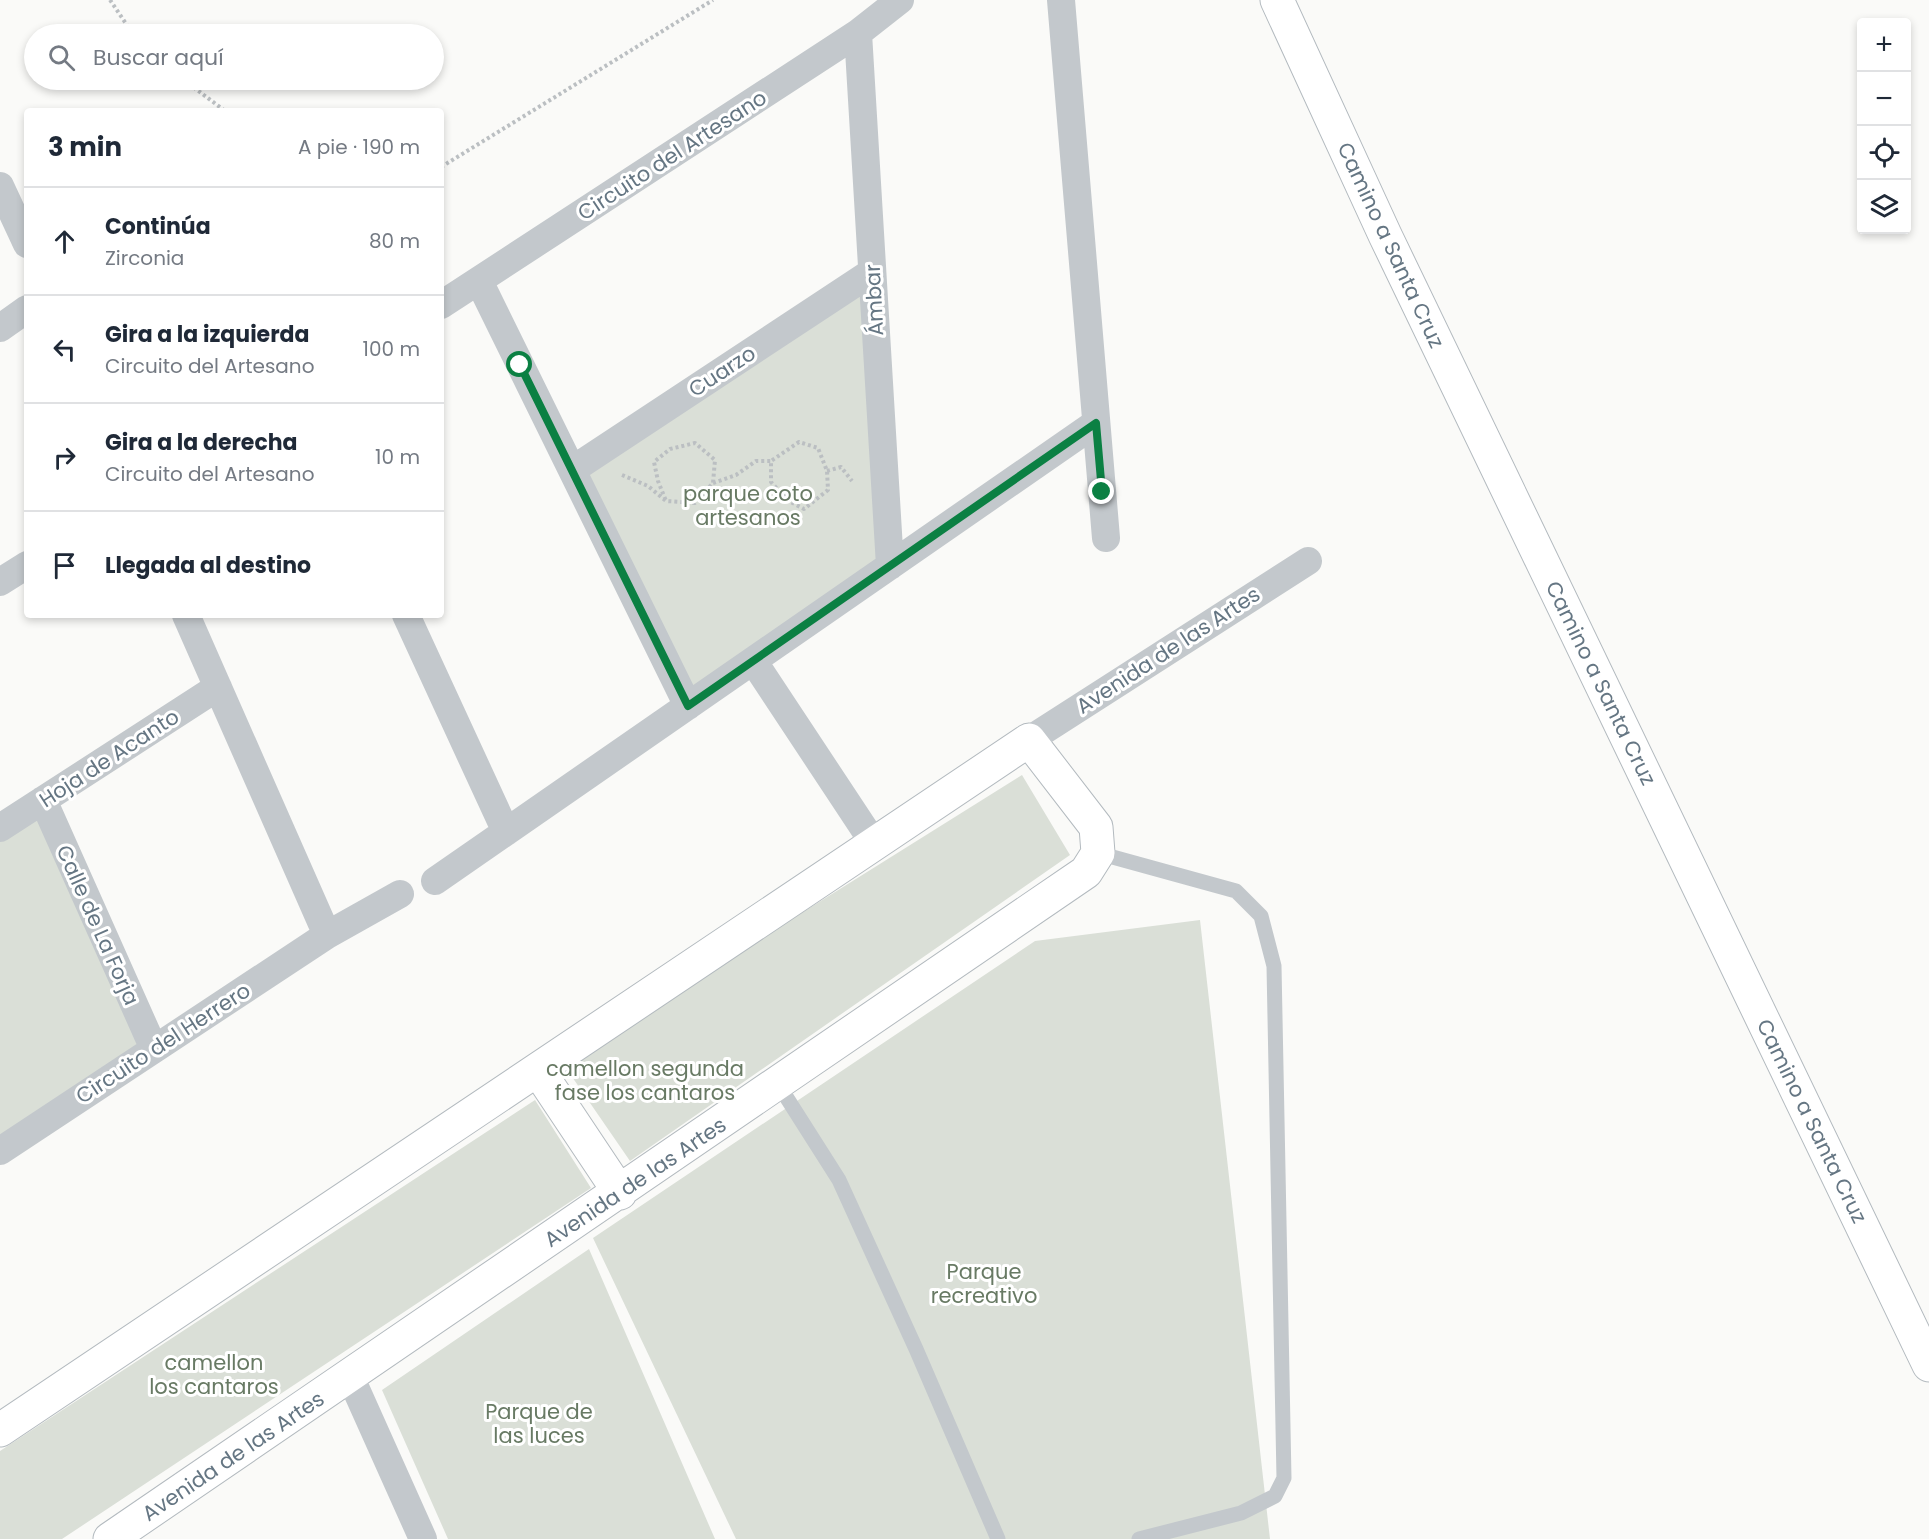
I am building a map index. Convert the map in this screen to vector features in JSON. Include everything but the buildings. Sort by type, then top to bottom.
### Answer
[{"type":"street","name":"Circuito del Artesano","points":[[444,303],[858,33],[900,0]]},
{"type":"street","points":[[1061,0],[1106,538]]},
{"type":"street","name":"Camino a Santa Cruz","points":[[1277,0],[1390,246],[1929,1365]]},
{"type":"street","name":"Ámbar","points":[[858,33],[890,566]]},
{"type":"street","points":[[0,186],[24,238]]},
{"type":"street","name":"Cuarzo","points":[[572,470],[872,272]]},
{"type":"street","points":[[479,281],[688,706]]},
{"type":"street","points":[[0,328],[24,311]]},
{"type":"street","points":[[435,881],[1096,423]]},
{"type":"street","name":"Avenida de las Artes","points":[[0,1430],[1029,740],[1308,561]]},
{"type":"street","points":[[0,582],[24,567]]},
{"type":"street","points":[[187,618],[327,935]]},
{"type":"street","points":[[407,618],[506,832]]},
{"type":"street","points":[[754,662],[875,845]]},
{"type":"street","name":"Hoja de Acanto","points":[[0,828],[218,687]]},
{"type":"street","points":[[1029,740],[1096,826],[1098,853]]},
{"type":"street","name":"Calle de La Forja","points":[[43,800],[154,1049]]},
{"type":"street","name":"Avenida de las Artes","points":[[110,1539],[620,1193],[1086,872],[1098,853]]},
{"type":"street","name":"Circuito del Herrero","points":[[0,1151],[327,935],[400,894]]},
{"type":"street","points":[[538,1070],[620,1193]]},
{"type":"street","points":[[350,1376],[423,1539]]},
{"type":"lane","points":[[1098,853],[1236,891],[1261,916],[1274,966],[1284,1478],[1275,1496],[1241,1513],[1139,1539]]},
{"type":"lane","points":[[778,1084],[839,1180],[916,1349],[998,1539]]},
{"type":"path","points":[[110,0],[126,24]]},
{"type":"path","points":[[444,165],[713,0]]},
{"type":"path","points":[[197,90],[221,108]]},
{"type":"path","points":[[620,475],[648,486],[666,501],[695,503],[712,483],[736,475],[756,460],[771,461],[799,442],[818,448],[827,471],[828,490],[804,509],[787,500],[771,482],[771,461]]},
{"type":"path","points":[[666,501],[654,462],[670,450],[694,443],[715,460],[712,483]]},
{"type":"green space","name":"parque coto artesanos","points":[[868,277],[883,563],[690,695],[580,474]]},
{"type":"green space","name":"camellon segunda fase los cantaros","points":[[1022,775],[1070,855],[630,1161],[568,1071],[581,1051]]},
{"type":"green space","points":[[42,802],[150,1047],[0,1148],[0,830]]},
{"type":"green space","name":"Parque recreativo","points":[[1200,920],[1270,1539],[736,1539],[593,1238],[1035,941]]},
{"type":"green space","name":"camellon los cantaros","points":[[535,1100],[591,1188],[62,1539],[0,1539],[0,1451]]},
{"type":"green space","name":"Parque de las luces","points":[[589,1249],[715,1539],[448,1539],[382,1390]]},
{"type":"route","points":[[520,365],[688,706],[1096,423],[1102,492]]}]
